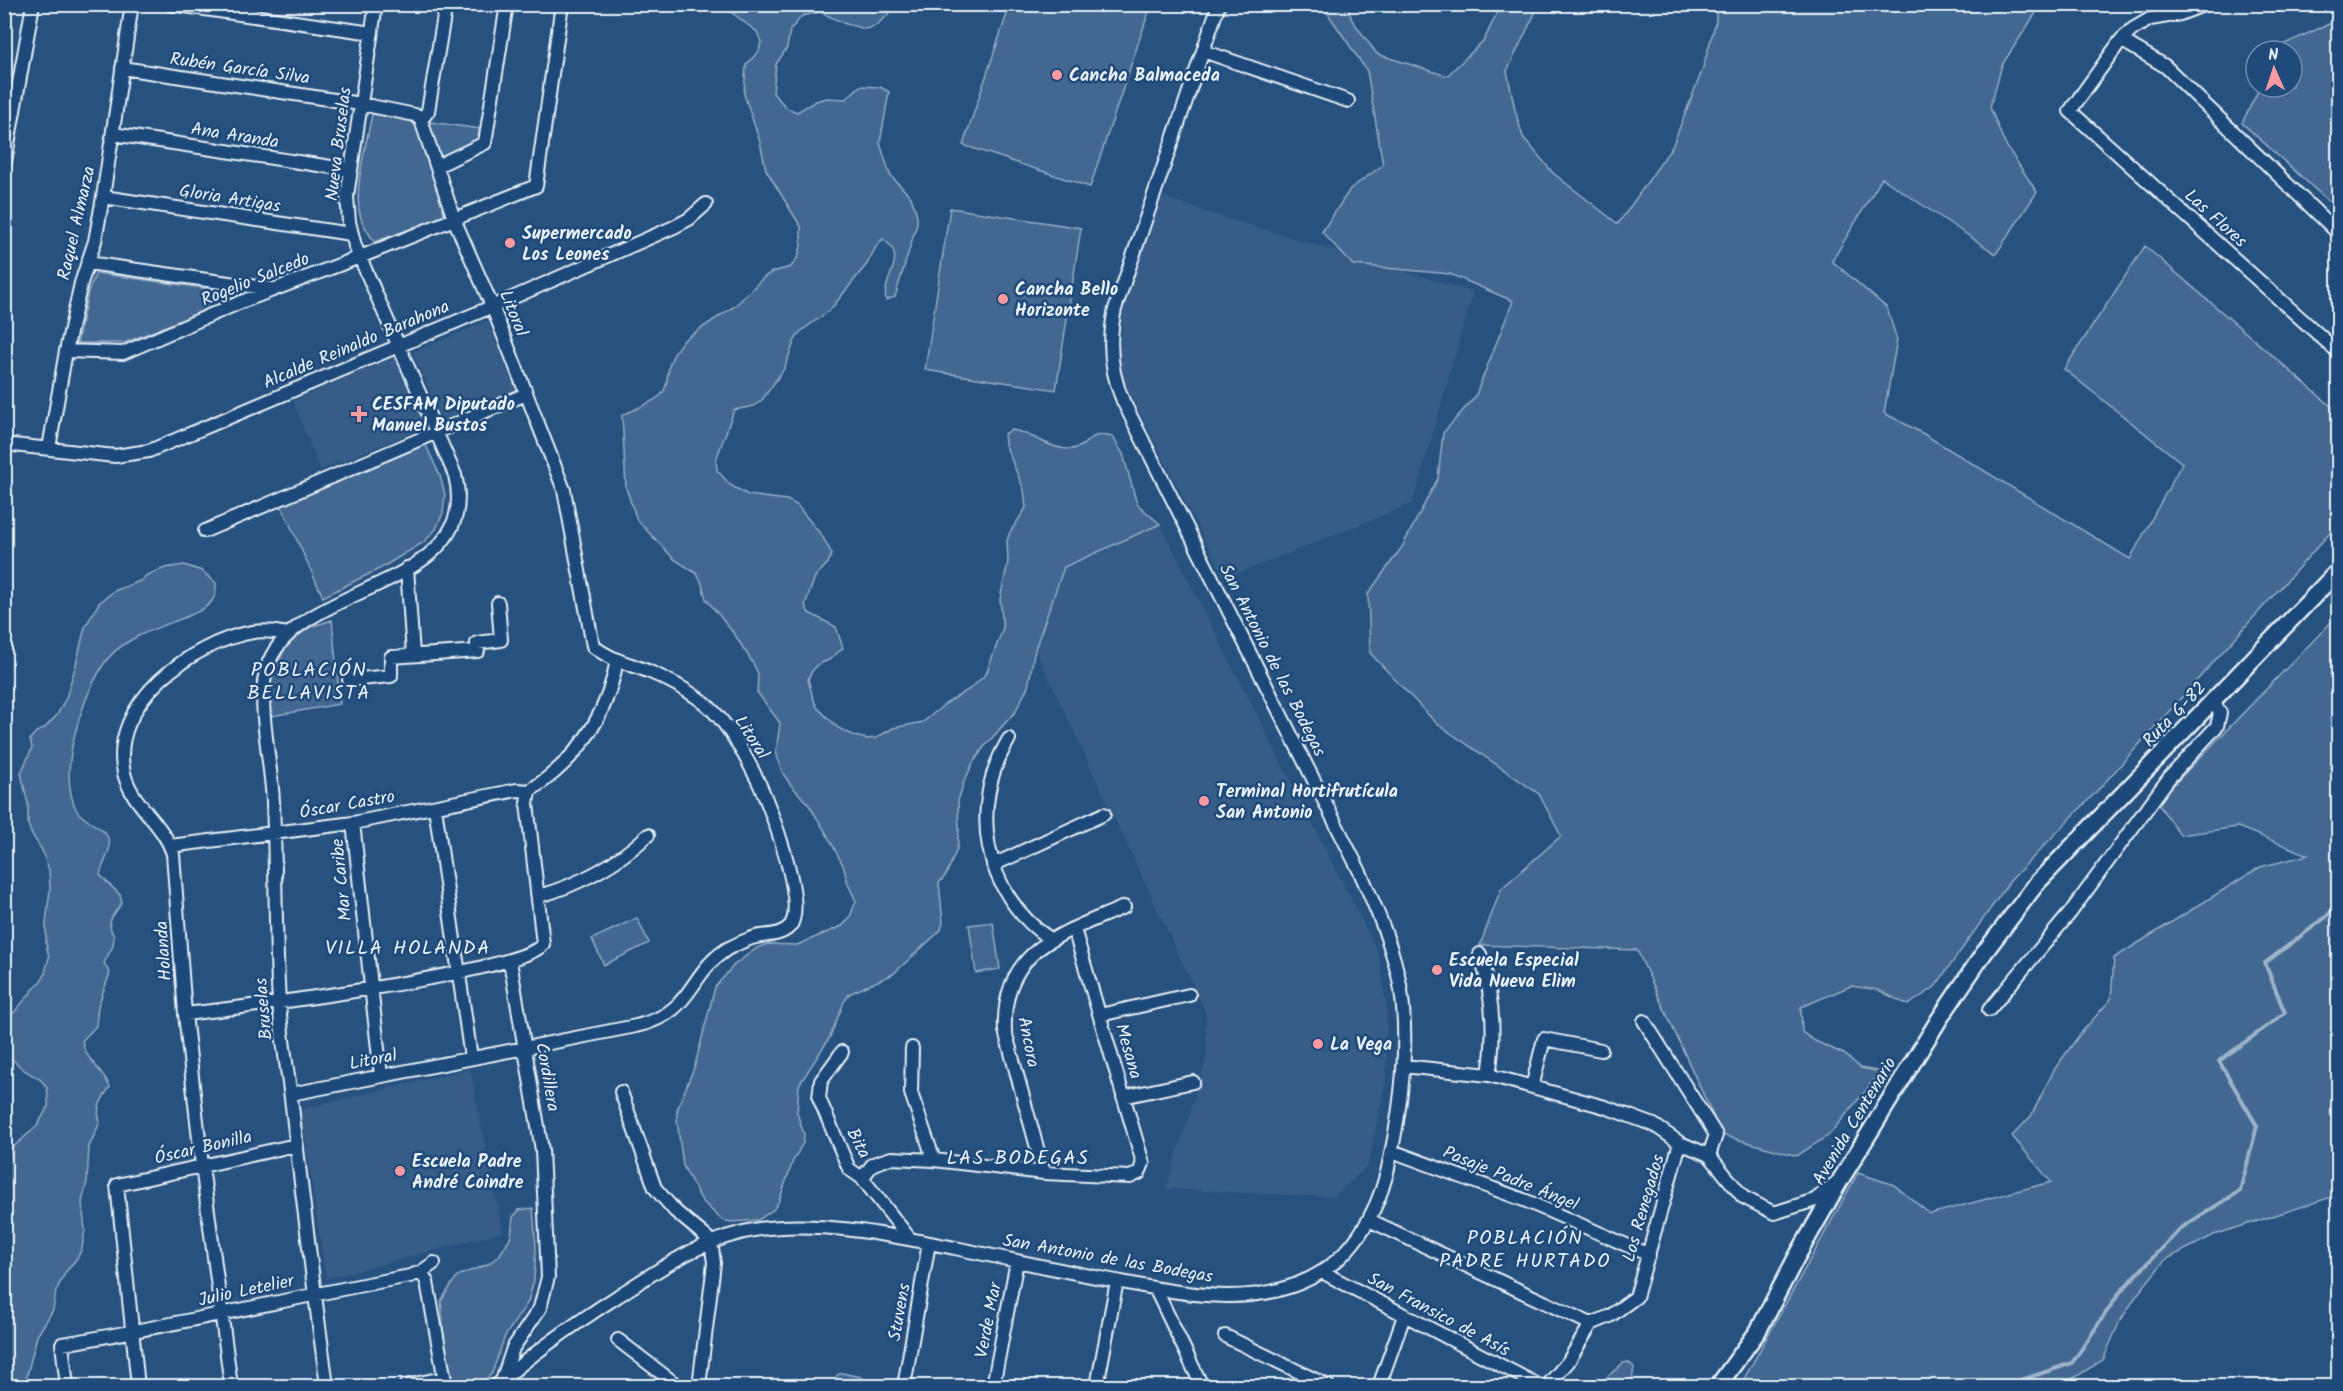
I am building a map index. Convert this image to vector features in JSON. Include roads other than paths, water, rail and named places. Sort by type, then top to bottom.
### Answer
[{"type":"main road","name":"Ruta G-82","points":[[2037,884],[2338,571]]},
{"type":"main road","name":"Avenida Centenario","points":[[1718,1386],[1758,1331],[1841,1179],[1961,985],[2037,884]]},
{"type":"street","points":[[4,167],[33,4]]},
{"type":"street","name":"Raquel Almarza","points":[[49,448],[66,351],[103,197],[132,4]]},
{"type":"street","points":[[170,4],[372,33]]},
{"type":"street","name":"Nueva Bruselas","points":[[289,634],[312,617],[388,580],[436,549],[449,533],[457,514],[458,494],[455,475],[351,234],[347,196],[376,4]]},
{"type":"street","points":[[421,120],[428,111],[446,4]]},
{"type":"street","points":[[437,166],[484,143],[507,4]]},
{"type":"street","name":"Rogelio Salcedo","points":[[66,351],[123,353],[241,302],[536,186],[562,4]]},
{"type":"street","name":"San Antonio de las Bodegas","points":[[502,1385],[592,1312],[681,1255],[711,1242],[744,1232],[788,1227],[876,1232],[1194,1295],[1235,1296],[1275,1290],[1322,1272],[1347,1250],[1369,1220],[1381,1192],[1400,1110],[1404,1030],[1401,989],[1389,943],[1371,896],[1123,401],[1114,375],[1110,347],[1115,309],[1219,4]]},
{"type":"street","points":[[2206,4],[2180,14],[2150,19],[2133,28],[2121,40],[2165,66],[2338,232]]},
{"type":"street","name":"Las Flores","points":[[2121,40],[2070,111],[2338,352]]},
{"type":"street","points":[[1203,51],[1348,101]]},
{"type":"street","name":"Rubén García Silva","points":[[122,68],[361,104],[415,115],[421,120]]},
{"type":"street","name":"Litoral","points":[[291,1094],[655,1021],[686,999],[709,964],[718,956],[740,943],[784,932],[795,916],[791,878],[772,815],[749,763],[725,727],[710,708],[682,688],[650,672],[617,660],[593,646],[564,490],[492,306],[454,219],[421,120]]},
{"type":"street","name":"Ana Aranda","points":[[112,134],[351,170]]},
{"type":"street","name":"Gloria Artigas","points":[[103,197],[351,234]]},
{"type":"street","name":"Alcalde Reinaldo Barahona","points":[[4,444],[115,456],[137,454],[492,306],[674,227],[689,219],[706,204]]},
{"type":"street","points":[[88,263],[274,290]]},
{"type":"street","points":[[205,531],[526,394]]},
{"type":"street","points":[[407,568],[413,655]]},
{"type":"street","points":[[349,680],[391,676],[391,657],[478,651],[477,642],[501,640],[498,603]]},
{"type":"street","name":"Holanda","points":[[231,1386],[185,1014],[174,862],[170,846],[162,830],[137,803],[127,782],[123,771],[122,748],[132,714],[138,704],[177,667],[208,648],[252,632],[289,634]]},
{"type":"street","name":"Bruselas","points":[[289,634],[278,646],[270,660],[263,688],[275,834],[279,1004],[327,1386]]},
{"type":"street","points":[[185,1014],[279,1004],[372,989],[510,961],[536,952],[543,944],[527,803],[529,791],[558,770],[583,744],[602,712],[614,678],[617,660]]},
{"type":"street","points":[[1989,1010],[2070,913],[2169,778],[2217,726],[2220,712],[2213,701]]},
{"type":"street","points":[[1009,739],[992,776],[986,805],[986,836],[993,865],[1013,904],[1032,926],[1050,939]]},
{"type":"street","name":"Óscar Castro","points":[[170,846],[353,823],[517,790],[529,791]]},
{"type":"street","points":[[435,807],[471,1058]]},
{"type":"street","points":[[993,865],[1104,814]]},
{"type":"street","name":"Mar Caribe","points":[[353,823],[381,1076]]},
{"type":"street","points":[[539,896],[590,877],[621,858],[648,835]]},
{"type":"street","name":"Ancora","points":[[1044,1173],[1005,1031],[1007,998],[1015,977],[1028,958],[1050,939],[1124,907]]},
{"type":"street","name":"Mesana","points":[[1044,1173],[1131,1177],[1139,1173],[1143,1163],[1074,929]]},
{"type":"street","points":[[1480,954],[1489,983],[1493,1017],[1489,1075]]},
{"type":"street","name":"Cordillera","points":[[502,1385],[513,1348],[540,1308],[548,1277],[542,1150],[510,961]]},
{"type":"street","points":[[1100,1015],[1189,995]]},
{"type":"street","points":[[1644,1021],[1716,1135],[1709,1155]]},
{"type":"street","points":[[1532,1087],[1544,1039],[1601,1050]]},
{"type":"street","points":[[912,1048],[910,1093],[934,1161]]},
{"type":"street","name":"Bita","points":[[842,1052],[821,1081],[819,1098],[849,1169],[862,1178],[910,1239]]},
{"type":"street","points":[[1403,1066],[1489,1075],[1605,1107],[1654,1125],[1680,1143],[1709,1155],[1743,1197],[1774,1213],[1815,1200],[1841,1179]]},
{"type":"street","points":[[1123,1097],[1193,1082]]},
{"type":"street","points":[[621,1092],[655,1188],[675,1211],[711,1242],[714,1263],[699,1386]]},
{"type":"street","name":"Los Renegados","points":[[1547,1386],[1568,1362],[1592,1324],[1610,1316],[1636,1297],[1680,1143]]},
{"type":"street","name":"Óscar Bonilla","points":[[132,1333],[117,1185],[296,1144]]},
{"type":"street","name":"Pasaje Padre Ángel","points":[[1392,1151],[1524,1200],[1649,1255]]},
{"type":"street","points":[[862,1178],[873,1164],[885,1159],[934,1161],[1044,1173]]},
{"type":"street","points":[[1369,1220],[1592,1324]]},
{"type":"street","name":"Stuvens","points":[[904,1386],[929,1243]]},
{"type":"street","name":"Verde Mar","points":[[993,1386],[1017,1261]]},
{"type":"street","name":"Julio Letelier","points":[[67,1386],[62,1344],[132,1333],[421,1272],[434,1263]]},
{"type":"street","points":[[405,1386],[445,1382],[427,1282],[421,1272]]},
{"type":"street","name":"San Fransico de Asís","points":[[1322,1272],[1540,1386]]},
{"type":"street","points":[[1097,1386],[1116,1281]]},
{"type":"street","points":[[1155,1288],[1201,1386]]},
{"type":"street","points":[[1378,1386],[1404,1316]]},
{"type":"street","points":[[132,1333],[138,1386]]},
{"type":"street","points":[[1225,1336],[1328,1386]]},
{"type":"street","points":[[618,1340],[678,1386]]},
{"type":"waterway","points":[[2004,1386],[2072,1363],[2120,1292],[2181,1228],[2240,1191],[2257,1126],[2219,1061],[2285,1013],[2265,963],[2326,917],[2338,904]]},
{"type":"place","name":"Cancha Balmaceda","points":[[1057,75]]},
{"type":"place","name":"Supermercado Los Leones","points":[[510,243]]},
{"type":"place","name":"Cancha Bello Horizonte","points":[[1003,299]]},
{"type":"place","name":"CESFAM Diputado Manuel Bustos","points":[[359,414]]},
{"type":"place","name":"Terminal Hortifrutícula San Antonio","points":[[1204,801]]},
{"type":"place","name":"Escuela Especial Vida Nueva Elim","points":[[1437,970]]},
{"type":"place","name":"La Vega","points":[[1318,1044]]},
{"type":"place","name":"Escuela Padre André Coindre","points":[[400,1171]]},
{"type":"district","name":"POBLACIÓN BELLAVISTA","points":[[309,680]]},
{"type":"district","name":"VILLA HOLANDA","points":[[408,947]]},
{"type":"district","name":"LAS BODEGAS","points":[[1018,1157]]},
{"type":"district","name":"POBLACIÓN PADRE HURTADO","points":[[1525,1248]]}]
